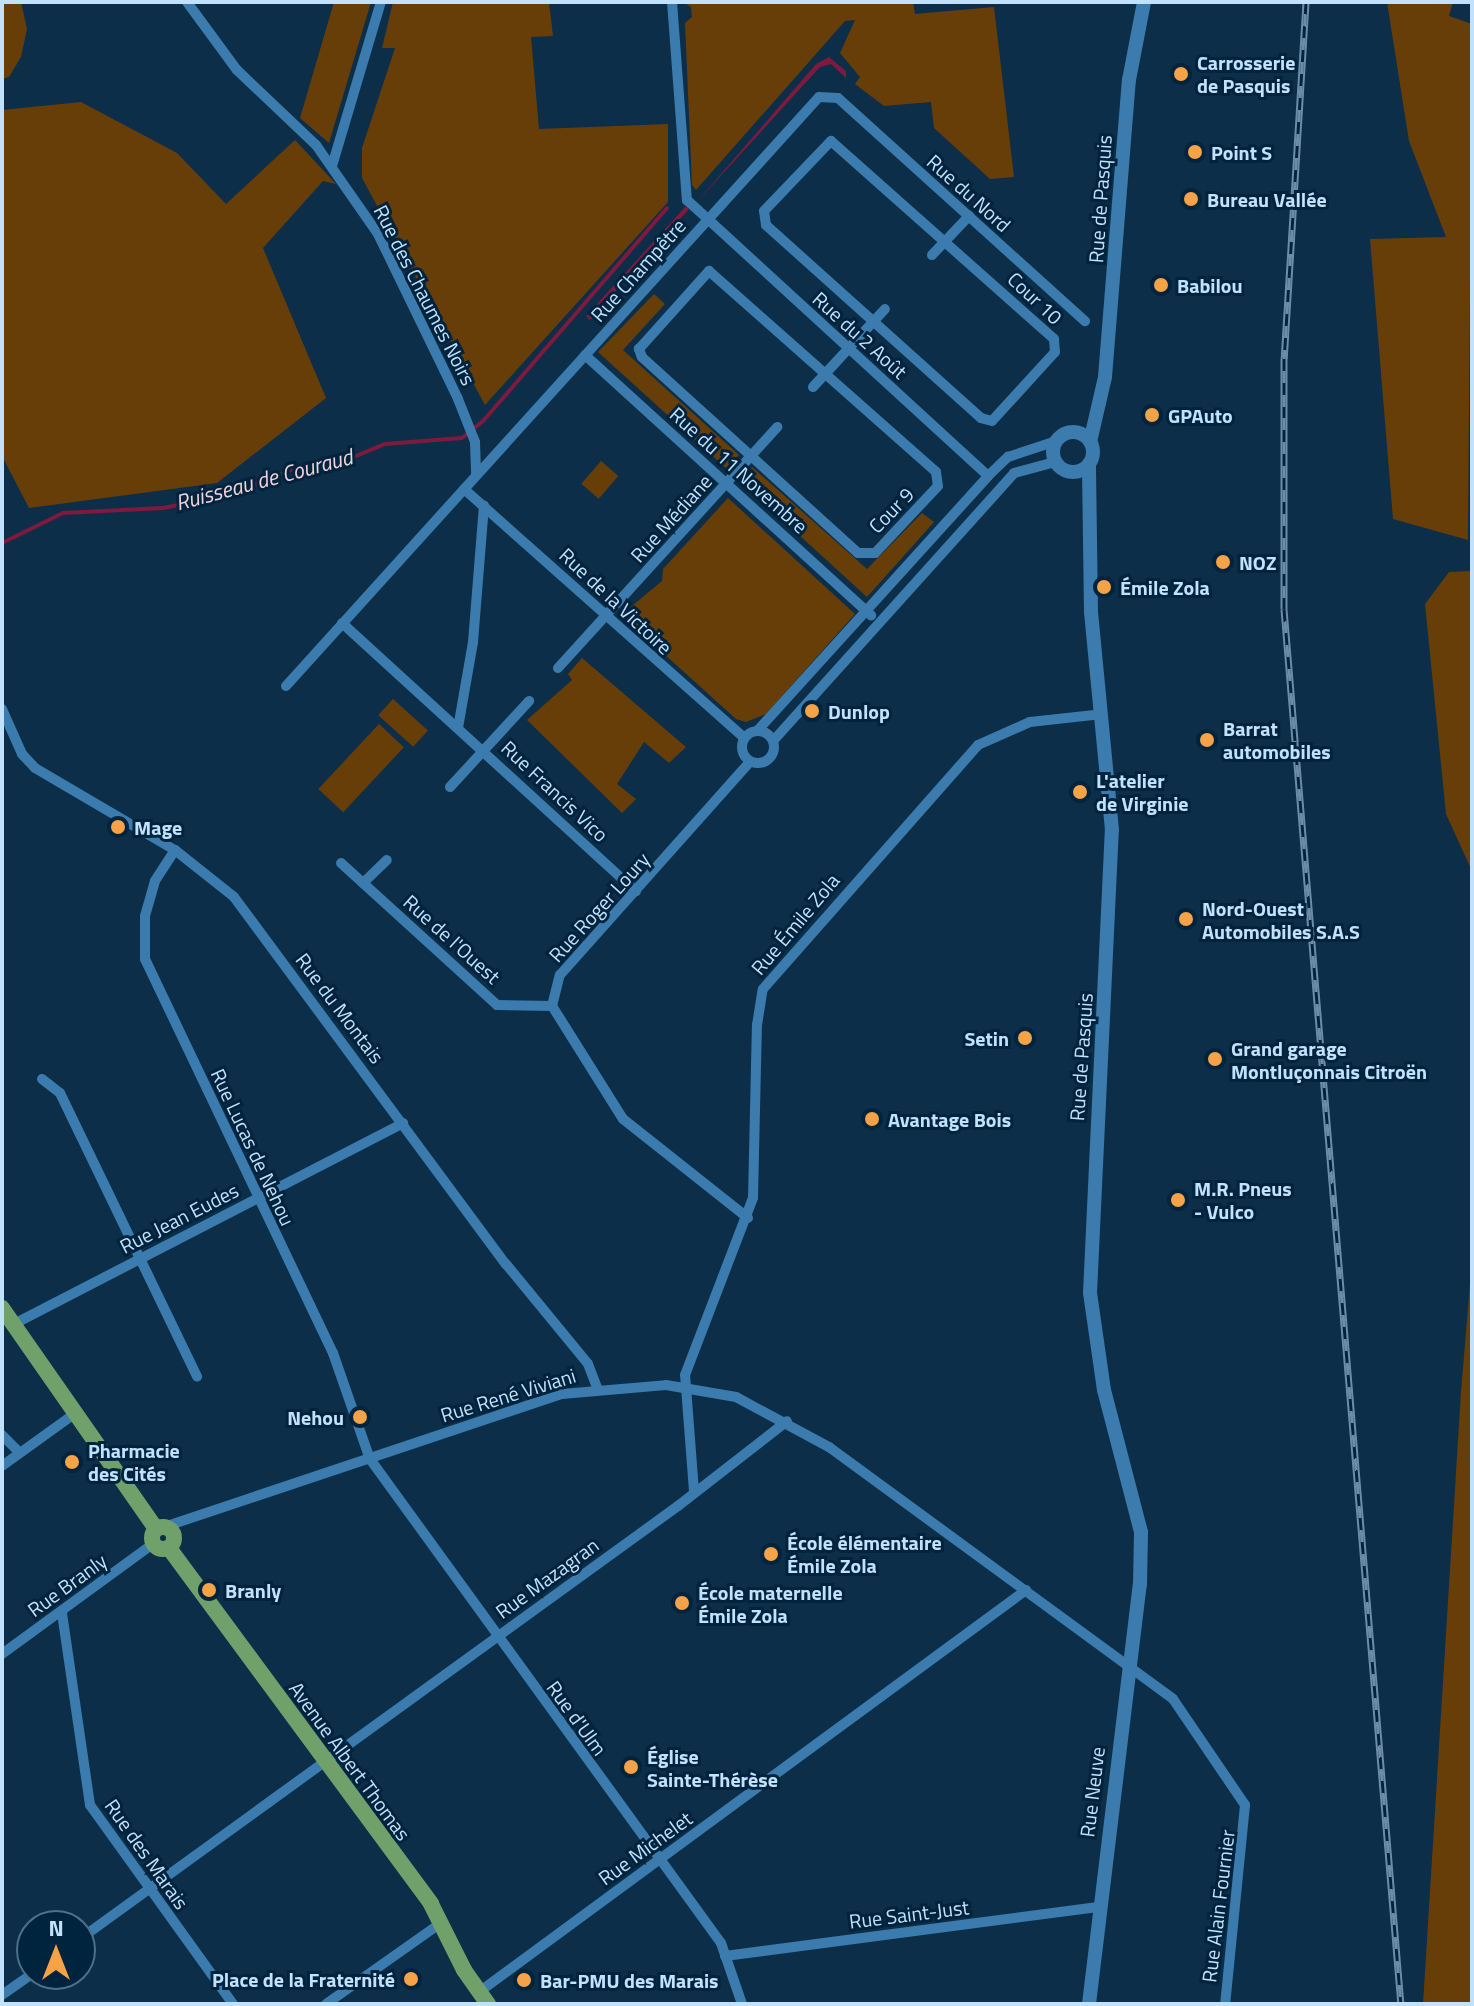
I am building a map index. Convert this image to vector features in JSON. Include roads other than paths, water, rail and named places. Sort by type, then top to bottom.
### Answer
[{"type":"main road","name":"Rue de Pasquis","points":[[1090,442],[1102,400],[1129,80],[1144,2]]},
{"type":"main road","points":[[1074,432],[1090,442],[1089,464],[1069,472],[1055,462],[1056,441],[1074,432],[1102,400]]},
{"type":"main road","name":"Rue de Pasquis","points":[[1089,464],[1091,612],[1112,830],[1111,913],[1090,1293],[1104,1390],[1141,1532],[1140,1585]]},
{"type":"main road","name":"Rue de Pasquis","points":[[1069,472],[1092,526]]},
{"type":"main road","name":"Avenue Albert Thomas","points":[[2,1308],[161,1537],[441,1923],[484,1998]]},
{"type":"main road","name":"Rue Neuve","points":[[1089,2004],[1098,1907],[1140,1585]]},
{"type":"street","name":"Rue des Chaumes Noirs","points":[[187,2],[237,70],[332,166],[378,234],[411,297],[470,434],[476,474]]},
{"type":"street","points":[[332,166],[381,2]]},
{"type":"street","name":"Rue du 2 Août","points":[[672,2],[683,191],[708,221],[988,476]]},
{"type":"street","name":"Rue Champêtre","points":[[342,623],[819,97],[828,94]]},
{"type":"street","name":"Rue du Nord","points":[[828,94],[838,98],[1085,321]]},
{"type":"street","name":"Cour 10","points":[[825,143],[838,143],[1054,339],[1055,352],[986,422],[873,321],[763,218],[825,143]]},
{"type":"street","points":[[932,255],[969,216]]},
{"type":"street","name":"Cour 9","points":[[714,273],[826,372],[939,478],[938,486],[875,553],[858,553],[639,352],[704,274],[714,273]]},
{"type":"street","points":[[813,387],[885,309]]},
{"type":"street","name":"Rue du 11 Novembre","points":[[585,355],[877,622]]},
{"type":"street","name":"Rue Médiane","points":[[558,668],[777,427]]},
{"type":"street","points":[[750,762],[741,749],[744,738],[758,730],[868,612],[988,476],[1008,457],[1056,441]]},
{"type":"street","name":"Rue Roger Loury","points":[[552,1006],[560,975],[750,762],[766,761],[773,741],[1014,473],[1055,462]]},
{"type":"street","name":"Rue de la Victoire","points":[[464,489],[744,738]]},
{"type":"street","points":[[458,728],[473,642],[472,609],[484,505]]},
{"type":"street","points":[[286,686],[342,623]]},
{"type":"street","name":"Rue Francis Vico","points":[[342,623],[636,891]]},
{"type":"street","points":[[450,787],[529,701]]},
{"type":"street","name":"Rue du Montais","points":[[2,709],[22,754],[35,768],[175,850],[234,897],[506,1264],[588,1364],[597,1388]]},
{"type":"street","name":"Rue Émile Zola","points":[[685,1386],[748,1218],[756,1180],[757,1025],[763,989],[779,966],[978,745],[1000,731],[1030,722],[1102,714]]},
{"type":"street","points":[[758,730],[773,741]]},
{"type":"street","name":"Rue Lucas de Nehou","points":[[175,850],[155,881],[148,904],[141,940],[145,959],[333,1353],[370,1459]]},
{"type":"street","points":[[363,883],[387,860]]},
{"type":"street","name":"Rue de l'Ouest","points":[[341,863],[497,1005],[552,1006]]},
{"type":"street","points":[[552,1006],[613,1108],[748,1218]]},
{"type":"street","points":[[42,1079],[60,1093],[197,1377]]},
{"type":"street","name":"Rue Jean Eudes","points":[[14,1324],[403,1123]]},
{"type":"street","points":[[685,1386],[694,1491]]},
{"type":"street","name":"Rue René Viviani","points":[[161,1537],[370,1459],[562,1394],[597,1388],[685,1386],[736,1397],[787,1421],[1128,1665]]},
{"type":"street","points":[[2,1466],[74,1414]]},
{"type":"street","name":"Rue Mazagran","points":[[96,1927],[787,1421]]},
{"type":"street","points":[[2,1435],[20,1453]]},
{"type":"street","name":"Rue d'Ulm","points":[[370,1459],[496,1637],[721,1943],[742,2004]]},
{"type":"street","name":"Rue Branly","points":[[2,1654],[62,1613],[161,1537]]},
{"type":"street","name":"Rue Michelet","points":[[484,1998],[660,1859],[1026,1590]]},
{"type":"street","name":"Rue des Marais","points":[[62,1613],[86,1794],[149,1889],[233,2004]]},
{"type":"street","name":"Rue Alain Fournier","points":[[1128,1665],[1173,1699],[1245,1805],[1225,2004]]},
{"type":"street","name":"Rue Saint-Just","points":[[725,1956],[1098,1907]]},
{"type":"street","points":[[326,2004],[441,1923]]},
{"type":"waterway","name":"Ruisseau de Couraud","points":[[2,543],[63,513],[163,508],[225,496],[301,466],[339,463],[385,444],[462,438],[484,420],[667,208]]},
{"type":"railway","points":[[1306,2],[1284,358],[1284,609],[1401,2004]]},
{"type":"place","name":"Carrosserie de Pasquis","points":[[1181,74]]},
{"type":"place","name":"Point S","points":[[1195,152]]},
{"type":"place","name":"Bureau Vallée","points":[[1191,199]]},
{"type":"place","name":"Babilou","points":[[1161,285]]},
{"type":"place","name":"GPAuto","points":[[1152,415]]},
{"type":"place","name":"NOZ","points":[[1223,562]]},
{"type":"place","name":"Émile Zola","points":[[1104,587]]},
{"type":"place","name":"Dunlop","points":[[812,711]]},
{"type":"place","name":"Barrat automobiles","points":[[1207,740]]},
{"type":"place","name":"L'atelier de Virginie","points":[[1080,792]]},
{"type":"place","name":"Mage","points":[[118,827]]},
{"type":"place","name":"Nord-Ouest Automobiles S.A.S","points":[[1186,919]]},
{"type":"place","name":"Setin","points":[[1025,1038]]},
{"type":"place","name":"Grand garage Montluçonnais Citroën","points":[[1215,1059]]},
{"type":"place","name":"Avantage Bois","points":[[872,1119]]},
{"type":"place","name":"M.R. Pneus - Vulco","points":[[1178,1200]]},
{"type":"place","name":"Nehou","points":[[360,1417]]},
{"type":"place","name":"Pharmacie des Cités","points":[[72,1462]]},
{"type":"place","name":"École élémentaire Émile Zola","points":[[771,1554]]},
{"type":"place","name":"Branly","points":[[209,1590]]},
{"type":"place","name":"École maternelle Émile Zola","points":[[682,1603]]},
{"type":"place","name":"Église Sainte-Thérèse","points":[[631,1767]]},
{"type":"place","name":"Place de la Fraternité","points":[[411,1979]]},
{"type":"place","name":"Bar-PMU des Marais","points":[[524,1980]]}]
